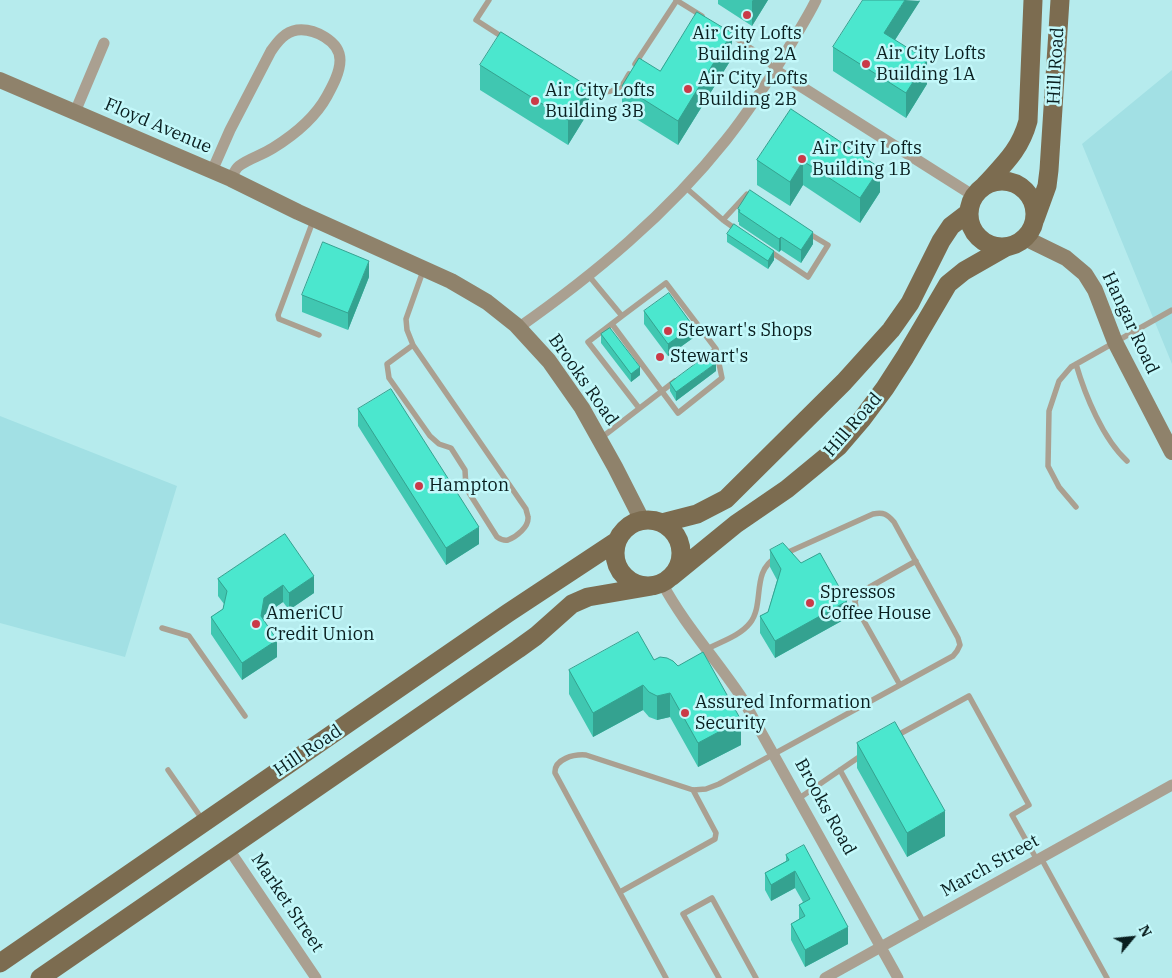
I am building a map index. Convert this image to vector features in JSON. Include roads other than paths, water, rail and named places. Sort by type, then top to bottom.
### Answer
[{"type":"main road","name":"Hill Road","points":[[662,523],[696,514],[726,499],[844,382],[891,330],[910,303],[941,241],[951,226],[1017,150],[1024,136],[1028,121],[1033,0]]},
{"type":"main road","name":"Hill Road","points":[[1034,219],[1047,186],[1049,170],[1060,0]]},
{"type":"main road","points":[[995,181],[1006,181],[1020,187],[1031,198],[1034,219],[1031,229],[1025,238],[1016,244],[1006,247],[994,246],[984,242],[975,234],[970,224],[976,198],[995,181]]},
{"type":"main road","name":"Hill Road","points":[[40,978],[518,649],[536,636],[572,604],[588,597],[662,582],[736,524],[787,489],[838,447],[862,419],[905,357],[948,284],[964,272],[1006,247]]},
{"type":"main road","points":[[642,520],[662,523],[671,529],[677,538],[680,558],[677,568],[662,582],[640,586],[621,574],[616,564],[614,552],[616,541],[622,531],[642,520]]},
{"type":"main road","name":"Hill Road","points":[[0,963],[616,541]]},
{"type":"street","points":[[518,328],[589,276],[685,187],[726,140],[775,70],[816,0]]},
{"type":"street","points":[[212,171],[230,130],[278,41],[287,34],[297,30],[307,30],[326,38],[337,47],[340,59],[336,78],[327,97],[302,126],[274,148],[238,167],[231,179]]},
{"type":"street","points":[[75,112],[104,43]]},
{"type":"street","points":[[775,70],[976,198]]},
{"type":"street","name":"Floyd Avenue","points":[[0,80],[231,179],[298,212]]},
{"type":"street","name":"Brooks Road","points":[[298,212],[451,281],[487,302],[518,328],[549,361],[582,408],[642,520]]},
{"type":"street","name":"Hangar Road","points":[[1025,238],[1066,258],[1085,274],[1095,290],[1115,342],[1172,452]]},
{"type":"street","name":"Brooks Road","points":[[662,582],[675,606],[742,698],[898,978]]},
{"type":"street","name":"March Street","points":[[824,978],[1172,785]]},
{"type":"street","name":"Market Street","points":[[228,848],[316,978]]},
{"type":"lane","points":[[489,0],[476,20],[512,43]]},
{"type":"lane","points":[[581,86],[590,91],[605,92],[622,86],[676,0],[710,22]]},
{"type":"lane","points":[[718,27],[760,54],[775,70]]},
{"type":"lane","points":[[685,187],[723,220],[746,236]]},
{"type":"lane","points":[[723,220],[747,194],[755,199]]},
{"type":"lane","points":[[313,219],[278,315],[280,319],[319,335]]},
{"type":"lane","points":[[762,246],[808,277],[828,245],[803,230]]},
{"type":"lane","points":[[412,344],[387,364],[389,378],[430,436],[439,444],[451,448],[465,470],[466,488],[496,537],[507,540],[527,524],[526,510],[412,344],[407,330],[406,319],[424,269]]},
{"type":"lane","points":[[589,276],[622,316]]},
{"type":"lane","points":[[612,324],[678,413],[722,378],[716,349],[666,283],[588,342],[639,408]]},
{"type":"lane","points":[[1076,507],[1059,487],[1048,466],[1049,412],[1059,381],[1073,366],[1172,310]]},
{"type":"lane","points":[[700,361],[716,349]]},
{"type":"lane","points":[[1073,366],[1106,433],[1127,461]]},
{"type":"lane","points":[[599,439],[677,379]]},
{"type":"lane","points":[[666,978],[555,773],[554,769],[557,765],[573,755],[586,755],[693,790],[706,789],[774,755],[953,656],[960,645],[955,631],[894,522],[887,514],[881,512],[803,544],[770,561],[762,573],[757,609],[748,625],[740,632],[707,649]]},
{"type":"lane","points":[[900,685],[856,607],[855,601],[860,593],[916,561]]},
{"type":"lane","points":[[162,628],[189,636],[245,716]]},
{"type":"lane","points":[[887,741],[969,696],[1029,805],[1012,815],[1107,978]]},
{"type":"lane","points":[[798,799],[870,750]]},
{"type":"lane","points":[[168,770],[204,822]]},
{"type":"lane","points":[[840,770],[924,923]]},
{"type":"lane","points":[[620,892],[715,839],[716,833],[693,790]]},
{"type":"lane","points":[[718,978],[684,914],[712,898],[756,978]]},
{"type":"place","name":"Air City Lofts Building 2A","points":[[747,15]]},
{"type":"place","name":"Air City Lofts Building 1A","points":[[866,64]]},
{"type":"place","name":"Air City Lofts Building 2B","points":[[688,89]]},
{"type":"place","name":"Air City Lofts Building 3B","points":[[535,101]]},
{"type":"place","name":"Air City Lofts Building 1B","points":[[802,159]]},
{"type":"place","name":"Stewart's Shops","points":[[668,331]]},
{"type":"place","name":"Stewart's","points":[[660,357]]},
{"type":"place","name":"Hampton","points":[[419,486]]},
{"type":"place","name":"Spressos Coffee House","points":[[810,603]]},
{"type":"place","name":"AmeriCU Credit Union","points":[[256,624]]},
{"type":"place","name":"Assured Information Security","points":[[685,713]]}]
